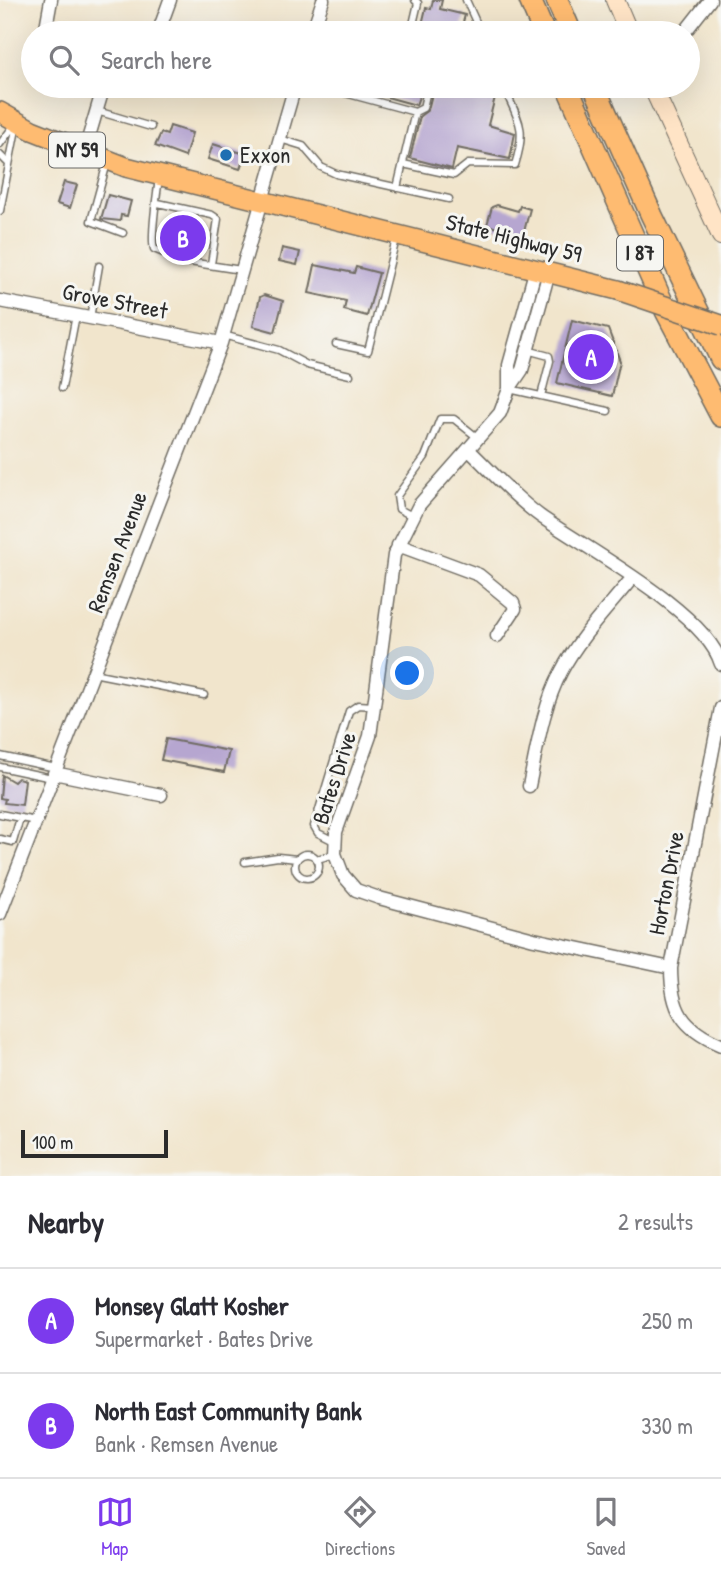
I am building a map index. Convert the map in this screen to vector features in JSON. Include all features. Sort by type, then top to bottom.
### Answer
[{"type":"highway","points":[[530,0],[539,21]]},
{"type":"highway","points":[[557,0],[567,21]]},
{"type":"highway","name":"I 87","points":[[572,98],[666,311],[721,416]]},
{"type":"highway","name":"I 87","points":[[599,98],[657,227],[721,359]]},
{"type":"main road","name":"NY 59","points":[[0,112],[84,153],[107,161],[259,202],[398,234]]},
{"type":"main road","name":"State Highway 59","points":[[398,234],[618,290],[721,325]]},
{"type":"street","points":[[47,21],[51,0]]},
{"type":"street","points":[[162,21],[170,0]]},
{"type":"street","points":[[316,21],[323,0]]},
{"type":"street","points":[[615,0],[624,21]]},
{"type":"street","points":[[693,21],[710,0]]},
{"type":"street","points":[[84,153],[101,98]]},
{"type":"street","name":"Remsen Avenue","points":[[0,914],[222,339],[259,202],[291,98]]},
{"type":"street","points":[[659,98],[718,226]]},
{"type":"street","name":"Bates Drive","points":[[542,270],[522,369],[509,389],[500,414],[437,482],[412,516],[398,545],[388,584],[376,706],[370,736],[336,832],[336,848],[343,875],[356,890],[534,939],[671,968]]},
{"type":"street","name":"Bates Drive","points":[[509,389],[509,365],[542,270]]},
{"type":"street","name":"Grove Street","points":[[0,301],[222,339]]},
{"type":"street","points":[[469,450],[540,516],[607,556],[700,630],[717,650],[721,664]]},
{"type":"street","points":[[398,545],[479,575],[513,603],[515,609],[496,636]]},
{"type":"street","points":[[529,786],[539,736],[561,672],[580,643],[633,577]]},
{"type":"street","name":"Horton Drive","points":[[721,708],[671,968],[671,991],[677,1012],[694,1032],[721,1045]]},
{"type":"street","points":[[54,773],[161,795]]},
{"type":"lane","points":[[414,21],[418,3],[415,0]]},
{"type":"lane","points":[[467,0],[476,21]]},
{"type":"lane","points":[[363,98],[415,112],[423,108],[425,98]]},
{"type":"lane","points":[[403,164],[454,175],[468,164],[515,165],[523,141],[522,127],[509,98]]},
{"type":"lane","points":[[97,111],[151,127]]},
{"type":"lane","points":[[397,188],[415,112]]},
{"type":"lane","points":[[0,144],[17,122]]},
{"type":"lane","points":[[0,211],[17,122]]},
{"type":"lane","points":[[278,138],[303,146],[321,166],[336,174],[449,200]]},
{"type":"lane","points":[[0,155],[8,163]]},
{"type":"lane","points":[[107,161],[91,221],[123,233]]},
{"type":"lane","points":[[159,176],[158,203],[151,240],[154,249],[192,263],[241,270]]},
{"type":"lane","points":[[158,203],[212,215],[218,219],[211,264]]},
{"type":"lane","points":[[336,344],[368,351],[398,234]]},
{"type":"lane","points":[[90,318],[99,265]]},
{"type":"lane","points":[[62,388],[76,315]]},
{"type":"lane","points":[[222,339],[279,350],[307,365],[350,375]]},
{"type":"lane","points":[[527,350],[549,356],[541,396]]},
{"type":"lane","points":[[509,389],[608,411]]},
{"type":"lane","points":[[412,516],[399,509],[397,496],[425,457],[440,419],[454,419],[479,439]]},
{"type":"lane","points":[[93,673],[204,695]]},
{"type":"lane","points":[[317,859],[336,848],[318,834],[314,826],[349,711],[358,705],[376,706]]},
{"type":"lane","points":[[0,756],[54,773]]},
{"type":"lane","points":[[0,767],[54,773]]},
{"type":"lane","points":[[0,814],[36,821]]},
{"type":"lane","points":[[0,839],[13,842],[20,818]]},
{"type":"lane","points":[[245,862],[278,857],[298,859],[307,854],[317,859]]},
{"type":"lane","points":[[298,859],[295,866],[298,874],[309,878],[318,871],[317,859]]},
{"type":"building","points":[[433,0],[442,0],[440,9],[465,15],[463,21],[423,21],[426,8],[431,9]]},
{"type":"building","points":[[391,98],[418,98],[416,105]]},
{"type":"building","points":[[431,98],[495,98],[488,125],[515,133],[510,159],[457,148],[452,169],[410,158],[420,116],[428,110]]},
{"type":"building","points":[[170,126],[192,133],[185,157],[155,146],[161,133],[167,135]]},
{"type":"building","points":[[213,144],[245,154],[240,169],[208,159]]},
{"type":"building","points":[[64,182],[77,185],[70,208],[57,204]]},
{"type":"building","points":[[108,195],[131,201],[127,216],[121,215],[120,221],[101,219]]},
{"type":"building","points":[[497,205],[518,211],[520,206],[530,209],[523,235],[487,225],[492,207]]},
{"type":"building","points":[[166,222],[205,230],[200,254],[161,246]]},
{"type":"building","points":[[282,248],[300,252],[297,265],[279,261]]},
{"type":"building","points":[[315,265],[354,273],[356,267],[379,273],[367,316],[344,310],[346,301],[309,293]]},
{"type":"building","points":[[264,295],[283,301],[275,332],[253,326],[260,297]]},
{"type":"building","points":[[572,320],[608,329],[620,361],[612,396],[557,383]]},
{"type":"building","points":[[166,739],[229,751],[224,772],[161,760]]},
{"type":"building","points":[[2,775],[14,782],[18,778],[25,780],[22,805],[4,803],[5,799],[0,798]]},
{"type":"place","name":"Exxon","points":[[226,155]]},
{"type":"place","name":"North East Community Bank","points":[[183,238]]},
{"type":"place","name":"Monsey Glatt Kosher","points":[[591,357]]}]
